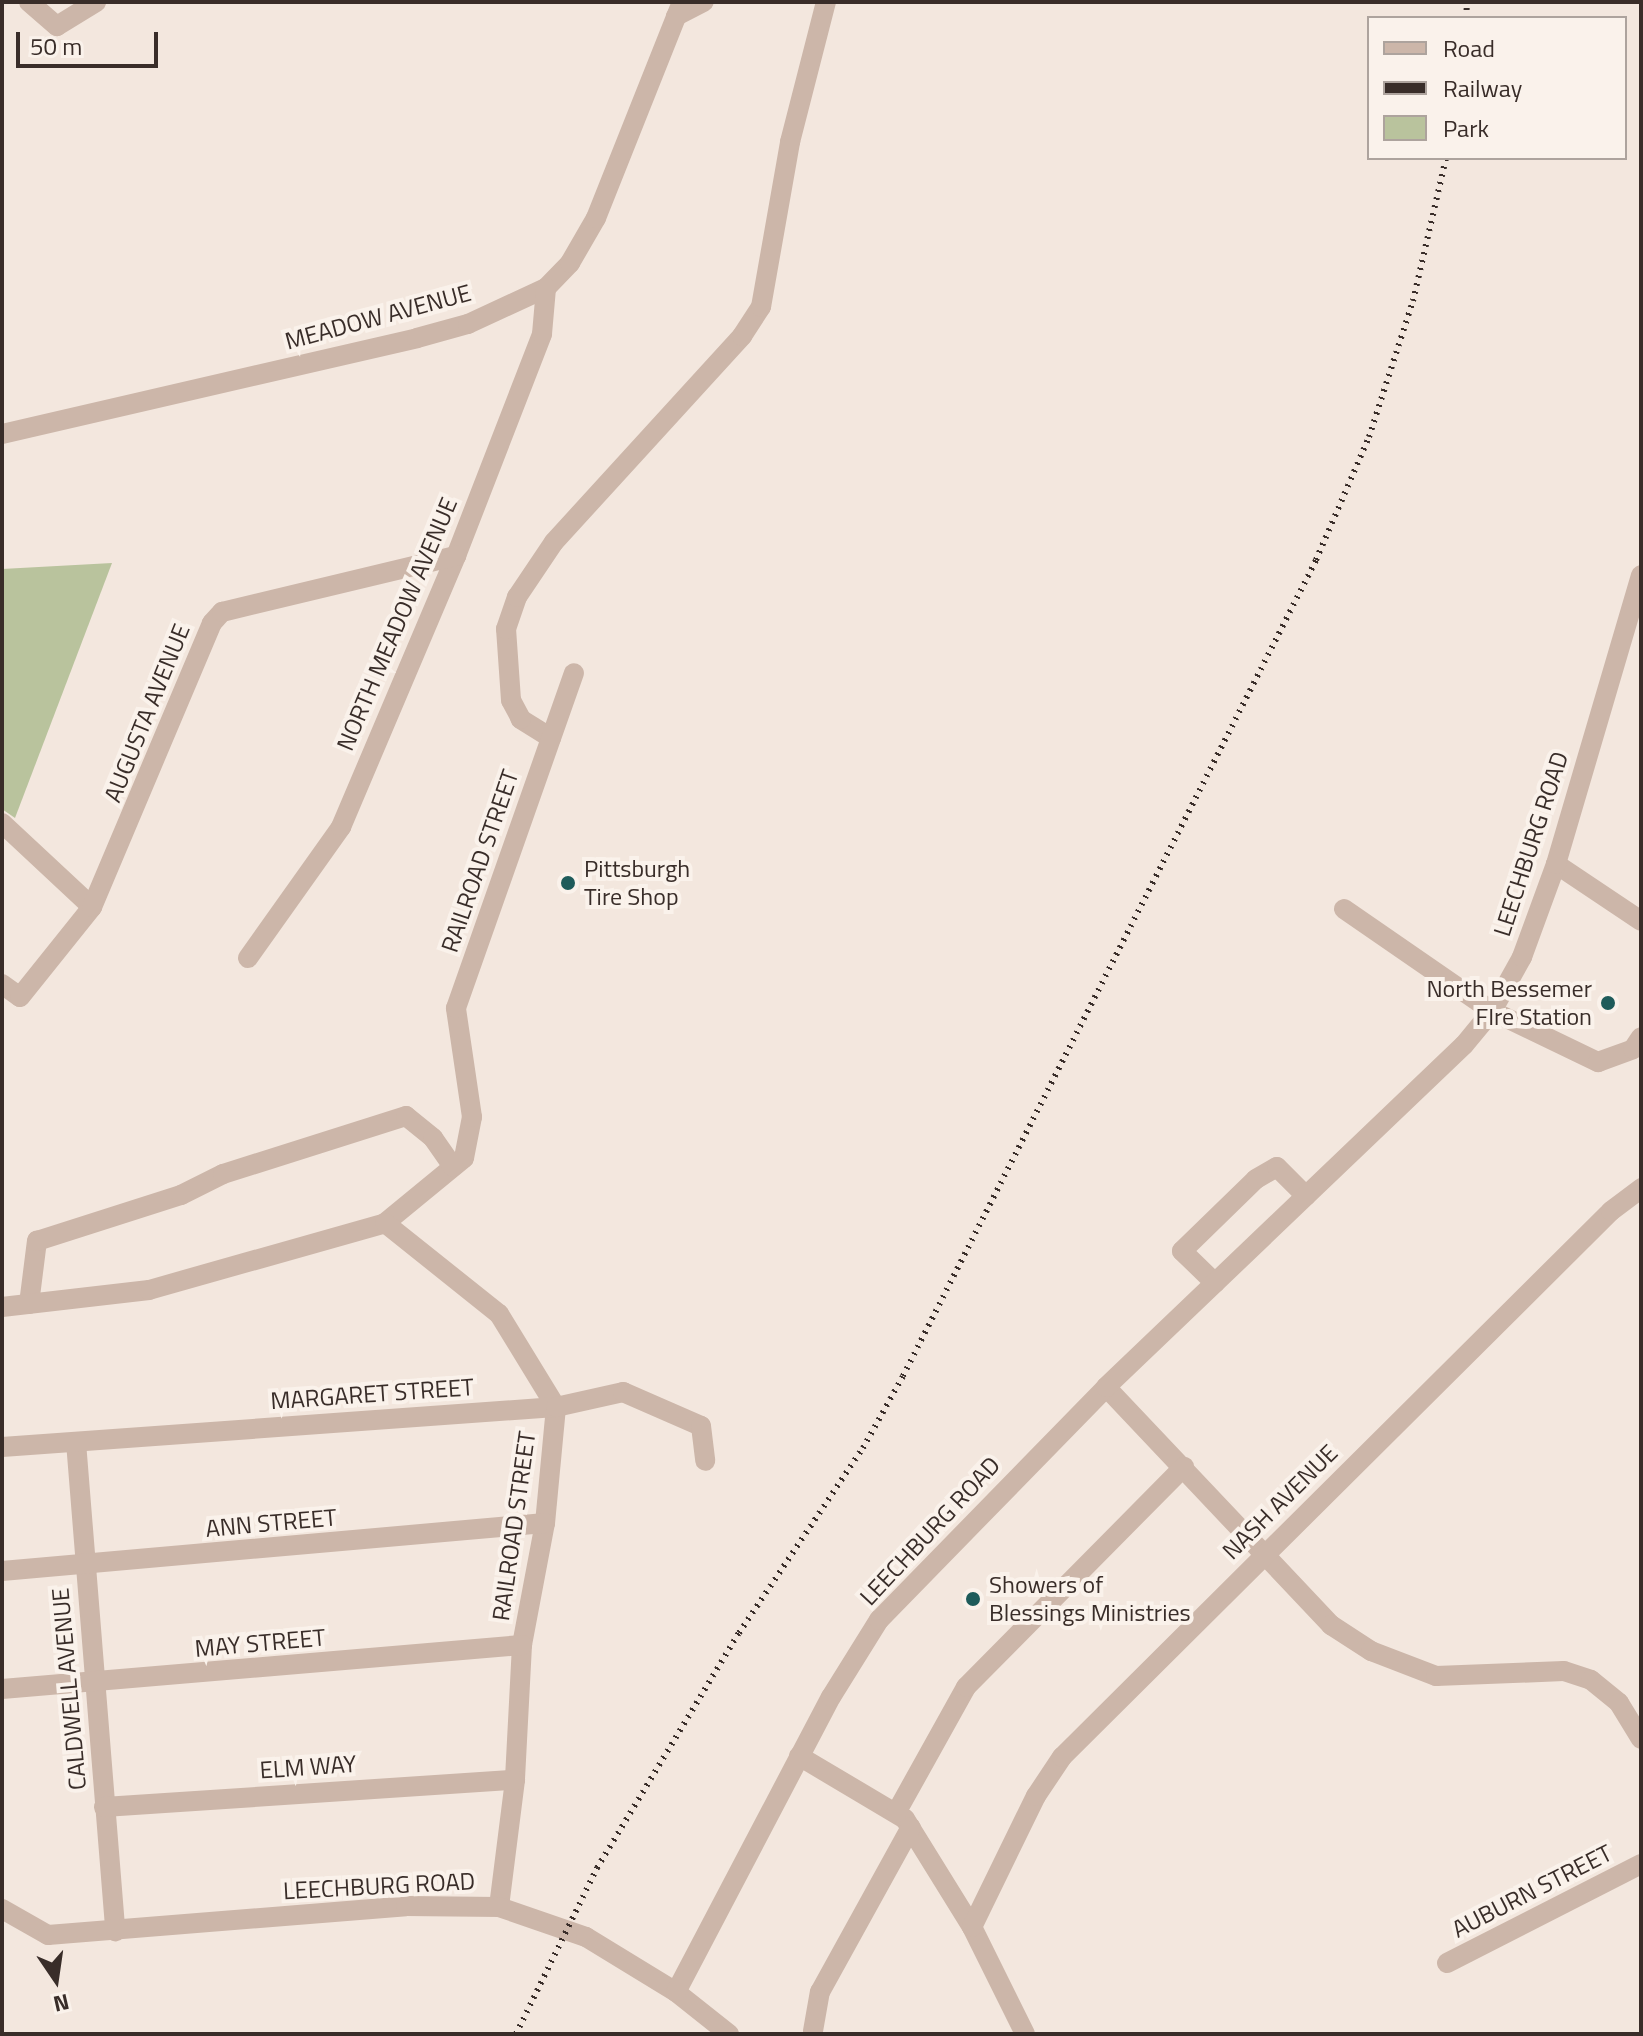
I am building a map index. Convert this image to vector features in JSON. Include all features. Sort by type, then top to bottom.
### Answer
[{"type":"street","points":[[29,2],[57,26],[96,2]]},
{"type":"street","points":[[683,7],[704,2]]},
{"type":"street","points":[[551,738],[521,719],[511,700],[506,629],[517,597],[554,542],[742,336],[761,307],[790,142],[826,2]]},
{"type":"street","name":"MEADOW AVENUE","points":[[2,434],[417,338],[468,324],[546,288],[570,263],[596,218],[683,7]]},
{"type":"street","name":"NORTH MEADOW AVENUE","points":[[248,958],[341,827],[456,556],[542,334],[546,288]]},
{"type":"street","name":"AUGUSTA AVENUE","points":[[2,984],[20,997],[92,907],[212,623],[222,612],[456,556]]},
{"type":"street","name":"LEECHBURG ROAD","points":[[2,1909],[48,1935],[406,1906],[499,1907],[586,1937],[676,1992],[799,1756],[879,1620],[1106,1387],[1464,1045],[1492,1011],[1522,957],[1556,864],[1641,575]]},
{"type":"street","name":"RAILROAD STREET","points":[[2,1307],[149,1290],[385,1223],[464,1158],[472,1117],[456,1008],[574,673]]},
{"type":"street","points":[[2,823],[92,907]]},
{"type":"street","points":[[1556,864],[1641,921]]},
{"type":"street","points":[[1344,909],[1492,1011],[1598,1062],[1633,1049],[1641,1037]]},
{"type":"street","points":[[29,1304],[37,1241],[181,1195],[223,1174],[406,1116],[433,1138],[453,1167]]},
{"type":"street","points":[[1215,1283],[1182,1251],[1256,1179],[1277,1167],[1306,1196]]},
{"type":"street","name":"NASH AVENUE","points":[[972,1927],[1036,1796],[1062,1757],[1611,1211],[1641,1188]]},
{"type":"street","name":"RAILROAD STREET","points":[[385,1223],[499,1314],[556,1407],[545,1523],[522,1645],[515,1780],[499,1907]]},
{"type":"street","points":[[1106,1387],[1266,1552],[1331,1625],[1371,1651],[1436,1676],[1564,1671],[1605,1689],[1641,1739]]},
{"type":"street","name":"MARGARET STREET","points":[[2,1447],[556,1407],[623,1392],[652,1402],[701,1426],[705,1461]]},
{"type":"street","name":"CALDWELL AVENUE","points":[[76,1442],[115,1931]]},
{"type":"street","points":[[813,2031],[820,1992],[966,1687],[1184,1467]]},
{"type":"street","name":"ANN STREET","points":[[2,1571],[545,1523]]},
{"type":"street","name":"MAY STREET","points":[[2,1689],[94,1684],[522,1645]]},
{"type":"street","points":[[799,1756],[903,1820],[972,1927],[1025,2034]]},
{"type":"street","name":"ELM WAY","points":[[104,1807],[515,1780]]},
{"type":"street","name":"AUBURN STREET","points":[[1447,1963],[1641,1864]]},
{"type":"street","points":[[676,1992],[729,2034]]},
{"type":"green space","points":[[112,563],[15,818],[2,809],[2,569]]},
{"type":"railway","points":[[1466,16],[1467,2]]},
{"type":"railway","points":[[516,2034],[597,1868],[739,1633],[863,1448],[903,1376],[1316,560],[1369,437],[1413,301],[1446,160]]},
{"type":"place","name":"Pittsburgh Tire Shop","points":[[568,883]]},
{"type":"place","name":"North Bessemer FIre Station","points":[[1608,1003]]},
{"type":"place","name":"Showers of Blessings Ministries","points":[[973,1599]]}]
